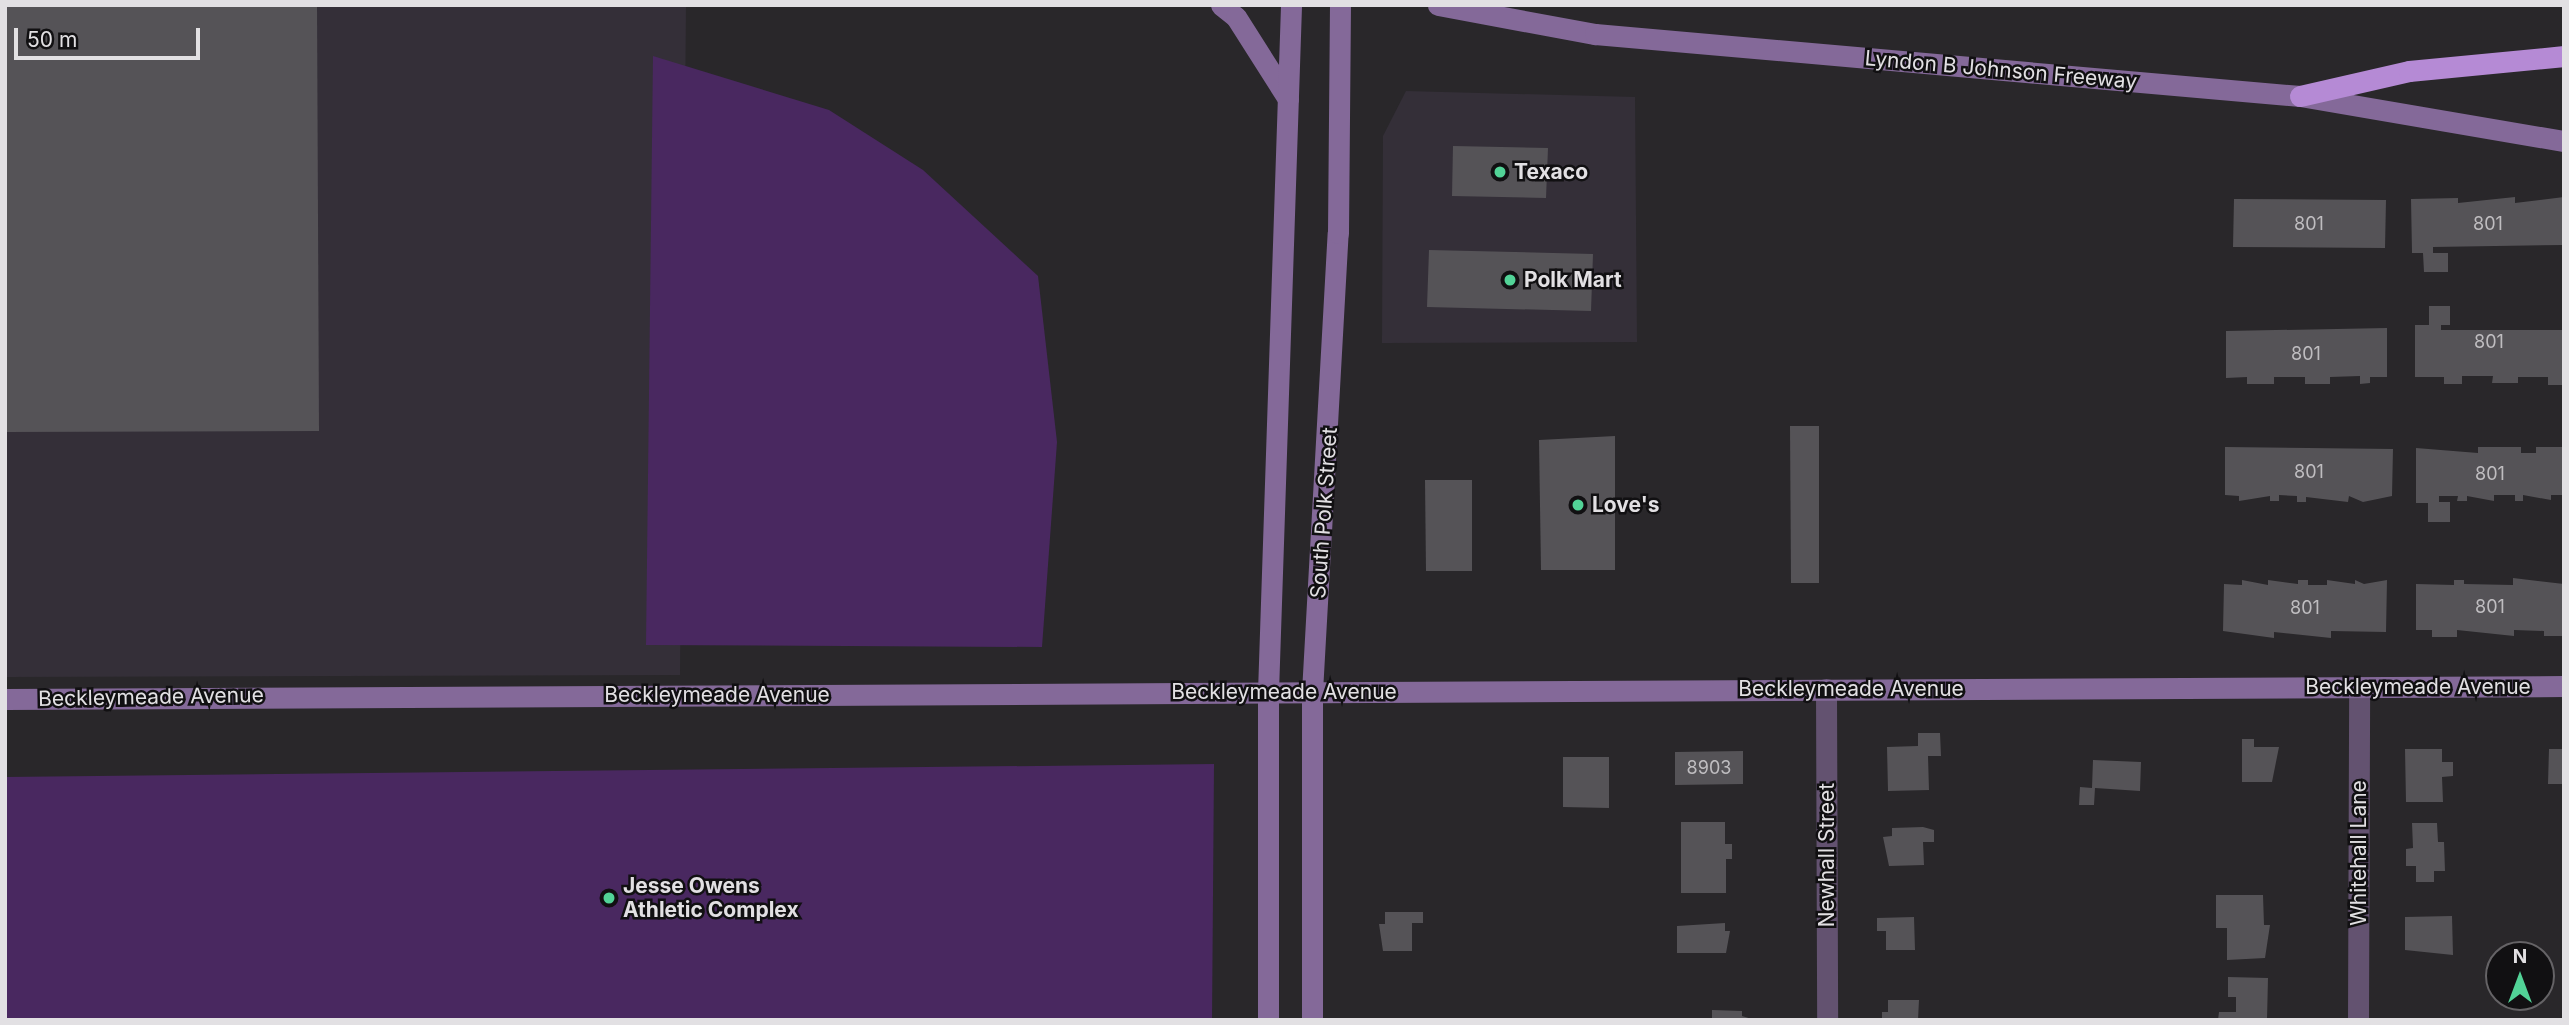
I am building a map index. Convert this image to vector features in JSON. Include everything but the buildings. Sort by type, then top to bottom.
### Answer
[{"type":"highway","points":[[2300,96],[2409,71],[2564,56]]},
{"type":"main road","points":[[1221,5],[1236,17],[1288,99]]},
{"type":"main road","points":[[1268,1020],[1268,692],[1291,5]]},
{"type":"main road","name":"South Polk Street","points":[[1312,1020],[1312,692],[1338,246],[1340,5]]},
{"type":"main road","name":"Lyndon B Johnson Freeway","points":[[1438,5],[1595,34],[2300,96],[2564,141]]},
{"type":"main road","name":"Beckleymeade Avenue","points":[[5,699],[2564,686]]},
{"type":"street","name":"Whitehall Lane","points":[[2358,1020],[2359,687]]},
{"type":"street","name":"Newhall Street","points":[[1826,689],[1827,1020]]},
{"type":"shaded area","points":[[5,5],[686,5],[680,675],[5,677]]},
{"type":"shaded area","points":[[653,56],[829,110],[923,170],[1038,276],[1057,442],[1042,647],[646,645]]},
{"type":"shaded area","points":[[1406,91],[1635,97],[1637,342],[1382,343],[1383,136]]},
{"type":"shaded area","name":"Jesse Owens Athletic Complex","points":[[1214,764],[1212,1020],[5,1020],[5,777]]},
{"type":"place","name":"Texaco","points":[[1500,172]]},
{"type":"place","name":"Polk Mart","points":[[1510,280]]},
{"type":"place","name":"Love's","points":[[1578,505]]},
{"type":"place","name":"Jesse Owens Athletic Complex","points":[[609,898]]}]
